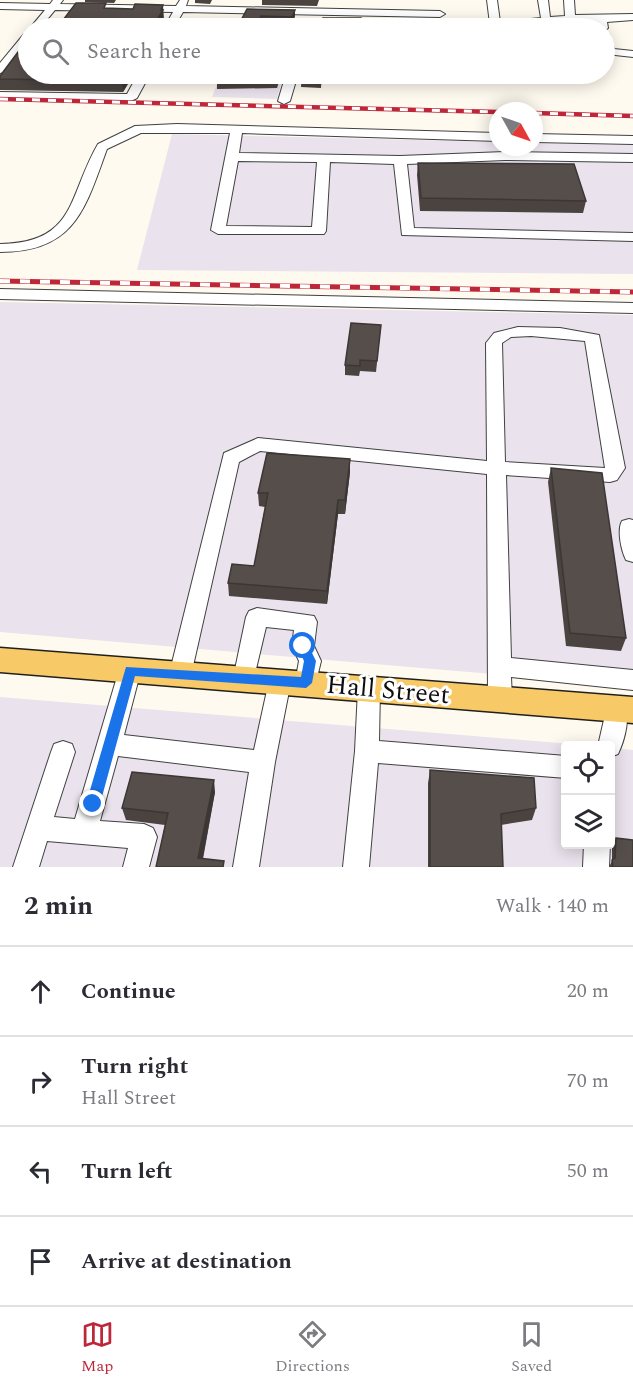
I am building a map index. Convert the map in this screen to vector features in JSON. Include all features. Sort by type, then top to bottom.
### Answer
[{"type":"main road","name":"Hall Street","points":[[0,660],[625,710]]},
{"type":"street","points":[[440,0],[440,18]]},
{"type":"street","points":[[491,18],[492,0]]},
{"type":"street","points":[[543,0],[546,18]]},
{"type":"street","points":[[569,0],[570,18]]},
{"type":"street","points":[[0,6],[56,3],[183,4],[308,16],[440,14]]},
{"type":"street","points":[[43,18],[56,3]]},
{"type":"street","points":[[175,18],[183,4]]},
{"type":"street","points":[[615,21],[633,17]]},
{"type":"street","points":[[0,70],[18,48]]},
{"type":"street","points":[[615,52],[633,54]]},
{"type":"street","points":[[0,94],[131,98],[139,84]]},
{"type":"street","points":[[284,101],[289,84]]},
{"type":"street","points":[[0,248],[10,249],[40,241],[60,232],[77,206],[102,147],[139,129],[177,128],[489,137]]},
{"type":"street","points":[[237,130],[218,230],[319,231],[324,158]]},
{"type":"street","points":[[543,138],[633,140]]},
{"type":"street","points":[[231,157],[400,160],[505,156],[633,158]]},
{"type":"street","points":[[400,160],[406,232],[633,237]]},
{"type":"street","points":[[0,294],[633,308]]},
{"type":"street","points":[[180,675],[231,458],[258,444],[496,469],[610,475],[616,468],[593,338],[577,333],[511,331],[499,336],[494,343],[496,469],[500,666],[500,699]]},
{"type":"street","points":[[629,526],[633,554]]},
{"type":"street","points":[[244,679],[256,617],[306,622],[303,646],[310,661],[293,682],[263,762],[246,867]]},
{"type":"street","points":[[500,666],[633,680]]},
{"type":"street","points":[[84,832],[130,670]]},
{"type":"street","points":[[356,867],[367,751],[369,689]]},
{"type":"street","points":[[612,741],[625,710]]},
{"type":"street","points":[[110,744],[263,762]]},
{"type":"street","points":[[367,751],[561,767]]},
{"type":"street","points":[[26,867],[63,752]]},
{"type":"street","points":[[38,828],[144,837],[136,867]]},
{"type":"street","points":[[596,867],[597,849]]},
{"type":"shaded area","points":[[217,84],[281,84],[277,99],[212,97]]},
{"type":"shaded area","points":[[172,134],[489,142],[489,156],[543,156],[543,143],[633,145],[633,274],[137,270]]},
{"type":"shaded area","points":[[0,302],[633,315],[633,686],[0,632]]},
{"type":"shaded area","points":[[0,697],[561,743],[561,849],[615,849],[615,748],[633,750],[633,867],[0,867]]},
{"type":"building","points":[[76,3],[106,3],[104,8],[133,9],[135,4],[163,5],[158,18],[65,18]]},
{"type":"building","points":[[247,9],[295,10],[292,17],[242,18]]},
{"type":"building","points":[[18,52],[18,79],[0,79]]},
{"type":"building","points":[[418,163],[574,164],[586,201],[421,198]]},
{"type":"building","points":[[351,323],[381,325],[377,361],[360,360],[360,366],[345,365]]},
{"type":"building","points":[[267,453],[350,459],[345,500],[338,500],[327,591],[228,583],[232,564],[254,566],[268,493],[258,493]]},
{"type":"building","points":[[551,468],[602,473],[626,638],[570,633]]},
{"type":"building","points":[[430,770],[534,778],[536,808],[501,814],[503,867],[430,867]]},
{"type":"building","points":[[132,772],[214,780],[198,858],[224,861],[223,867],[156,867],[168,813],[122,808]]},
{"type":"building","points":[[616,838],[633,840],[633,867],[613,867]]},
{"type":"railway","points":[[0,99],[489,112]]},
{"type":"railway","points":[[543,113],[633,116]]},
{"type":"railway","points":[[0,281],[633,292]]},
{"type":"route","points":[[93,804],[130,670],[306,683],[310,661],[303,646]]}]
